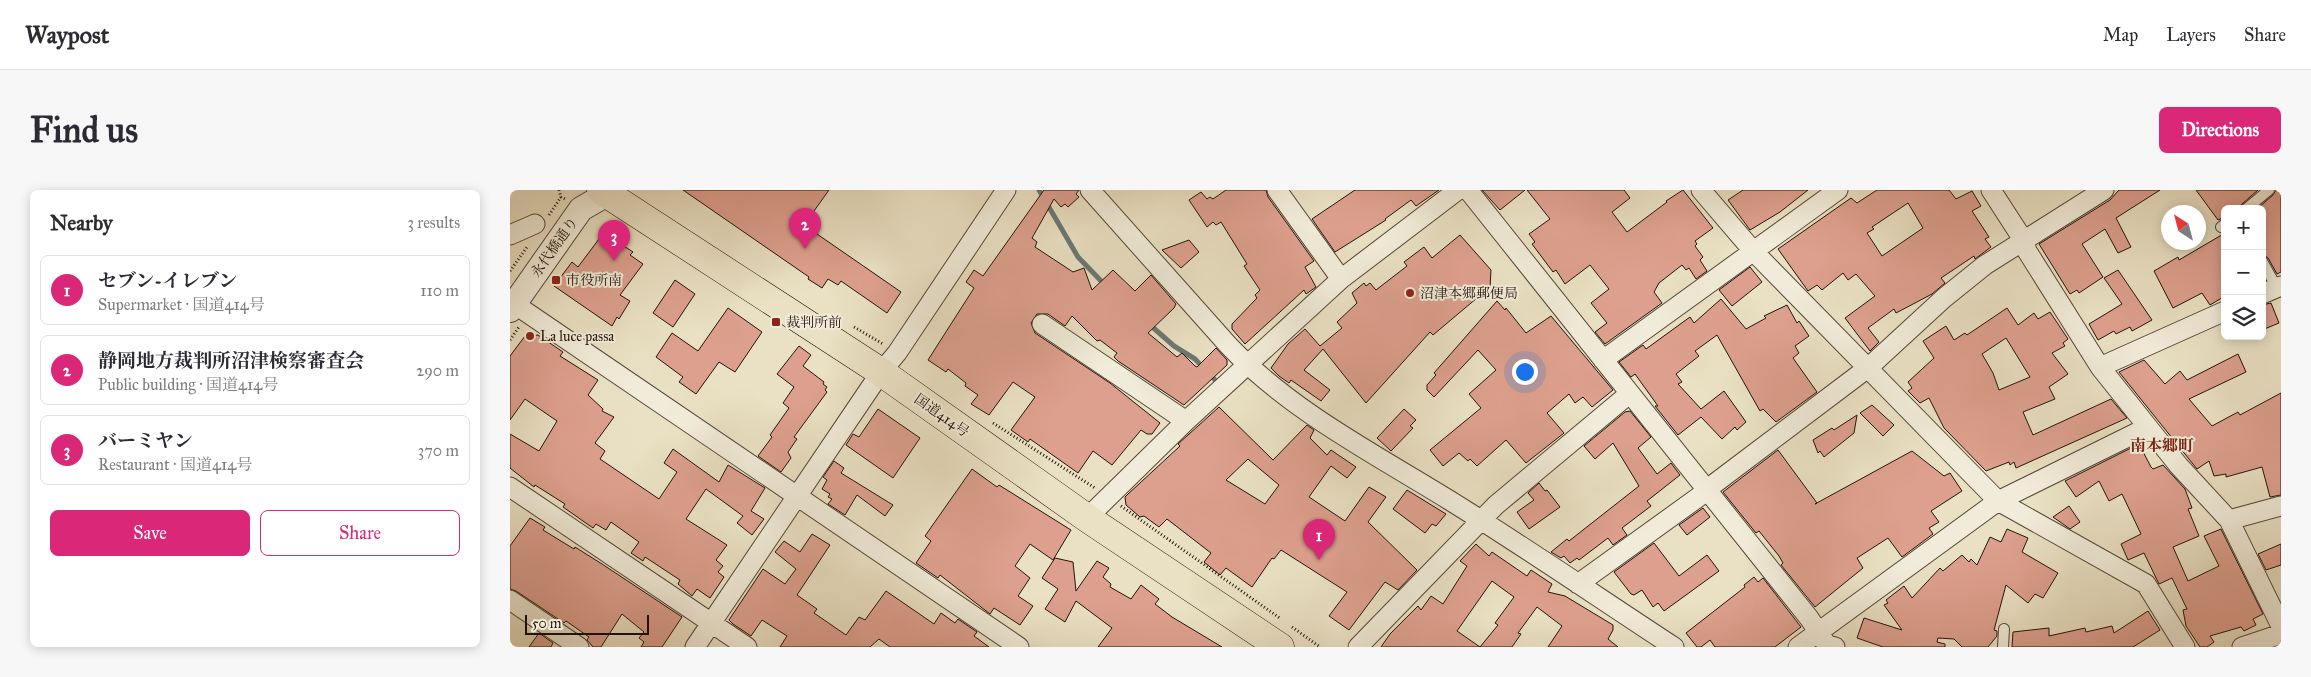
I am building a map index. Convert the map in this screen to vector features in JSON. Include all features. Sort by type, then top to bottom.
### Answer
[{"type":"highway","name":"国道414号","points":[[607,191],[881,372],[1087,518],[1280,647]]},
{"type":"street","points":[[695,647],[881,372],[897,353],[1006,190]]},
{"type":"street","points":[[1090,190],[1246,365],[1285,398],[1482,520],[1674,647]]},
{"type":"street","points":[[1278,190],[1341,279]]},
{"type":"street","points":[[1087,518],[1186,421],[1341,279],[1458,190]]},
{"type":"street","points":[[1468,190],[1809,618],[1827,644],[1835,647]]},
{"type":"street","points":[[1701,190],[1754,252],[1869,367],[1998,502],[2146,584],[2185,647]]},
{"type":"street","points":[[1603,360],[1838,190]]},
{"type":"street","points":[[1991,190],[2100,367],[2179,466],[2229,520],[2281,626]]},
{"type":"street","points":[[1578,584],[1700,496],[1869,367],[1944,298],[1985,265],[2104,190]]},
{"type":"street","name":"永代橋通り","points":[[511,305],[581,209],[607,191]]},
{"type":"street","points":[[510,235],[535,224]]},
{"type":"street","points":[[511,305],[1019,647]]},
{"type":"street","points":[[2100,367],[2221,313]]},
{"type":"street","points":[[1042,324],[1186,421]]},
{"type":"street","points":[[1358,647],[1496,505],[1629,394]]},
{"type":"street","points":[[1798,647],[1998,502],[2148,428]]},
{"type":"street","points":[[510,487],[747,647]]},
{"type":"street","points":[[2229,520],[2281,506]]},
{"type":"street","points":[[510,600],[579,647]]},
{"type":"street","points":[[2242,647],[2281,634]]},
{"type":"lane","points":[[2251,205],[2269,190]]},
{"type":"lane","points":[[2266,271],[2273,289]]},
{"type":"lane","points":[[2003,647],[2004,629]]},
{"type":"building","points":[[683,190],[829,190],[804,225],[901,292],[887,313],[841,281],[838,285],[828,279],[822,288]]},
{"type":"building","points":[[1044,190],[1079,190],[1076,194],[1079,197],[1068,207],[1065,204],[1061,207],[1054,199],[1032,238],[1037,242],[1035,247],[1073,272],[1084,268],[1092,290],[1113,270],[1135,291],[1151,275],[1176,304],[1148,333],[1177,357],[1182,353],[1197,367],[1216,348],[1227,360],[1227,365],[1184,405],[1118,361],[1114,357],[1117,353],[1100,340],[1097,341],[1072,316],[1065,326],[1048,314],[1037,314],[1031,323],[1035,333],[1110,383],[1160,423],[1152,434],[1147,434],[1141,430],[1112,465],[1093,451],[1078,473],[1030,439],[1028,442],[1011,430],[1035,397],[1013,382],[989,415],[971,404],[978,395],[965,386],[966,383],[948,369],[946,372],[928,360],[974,288],[966,282],[974,270],[983,276]]},
{"type":"building","points":[[1226,190],[1266,190],[1268,197],[1314,261],[1305,267],[1316,287],[1306,294],[1304,290],[1245,344],[1232,329],[1232,324],[1257,298],[1255,295],[1260,290],[1244,266],[1247,264],[1221,222],[1216,225],[1213,222],[1207,227],[1189,200],[1201,192],[1207,199],[1210,197],[1213,199]]},
{"type":"building","points":[[1355,190],[1439,190],[1416,206],[1411,200],[1386,220],[1335,252],[1312,219]]},
{"type":"building","points":[[1482,190],[1525,190],[1500,210]]},
{"type":"building","points":[[1527,190],[1624,190],[1630,198],[1612,212],[1627,232],[1683,190],[1713,228],[1695,241],[1697,244],[1695,246],[1703,257],[1700,260],[1707,271],[1696,279],[1689,268],[1686,270],[1682,265],[1659,283],[1654,292],[1662,303],[1605,344],[1595,332],[1607,323],[1591,303],[1609,289],[1590,265],[1565,284],[1556,270],[1553,272],[1532,244],[1535,242],[1529,234],[1550,219]]},
{"type":"building","points":[[1743,190],[1808,190],[1780,212],[1750,230],[1728,200]]},
{"type":"building","points":[[1877,190],[1949,190],[1956,199],[1972,191],[1981,206],[1972,211],[1989,237],[1985,239],[1991,247],[1975,259],[1974,256],[1941,278],[1945,283],[1932,294],[1896,313],[1894,309],[1868,328],[1879,342],[1870,351],[1845,318],[1875,296],[1856,274],[1848,280],[1843,273],[1822,290],[1817,285],[1808,291],[1778,249],[1851,198],[1857,203]],"holes":[[[1908,203],[1923,228],[1882,256],[1867,233],[1874,229],[1872,227]]]},
{"type":"building","points":[[2119,190],[2160,190],[2116,218],[2131,247],[2118,253],[2105,229],[2082,244],[2103,277],[2079,293],[2077,290],[2070,294],[2039,244],[2110,200]]},
{"type":"building","points":[[2196,190],[2258,190],[2241,205],[2221,205],[2221,219],[2218,220]]},
{"type":"building","points":[[2276,190],[2281,190],[2281,272],[2277,274],[2266,257],[2266,205],[2262,205]]},
{"type":"building","points":[[602,235],[610,240],[612,238],[633,252],[630,255],[643,264],[620,295],[630,301],[619,319],[617,317],[612,326],[554,286],[572,262],[578,267]]},
{"type":"building","points":[[1460,235],[1491,270],[1490,287],[1433,335],[1430,332],[1366,403],[1323,349],[1304,370],[1330,390],[1321,401],[1291,380],[1289,383],[1271,368],[1288,344],[1305,329],[1320,346],[1342,328],[1337,322],[1357,303],[1352,293],[1364,283],[1366,286],[1370,283],[1376,290],[1407,266],[1404,262],[1424,247],[1432,258]]},
{"type":"building","points":[[2221,235],[2221,298],[2210,305],[2202,293],[2173,308],[2154,271],[2178,257],[2179,260],[2196,250],[2206,250],[2206,244]]},
{"type":"building","points":[[1189,240],[1199,252],[1181,268],[1162,250]]},
{"type":"building","points":[[1750,267],[1762,282],[1732,306],[1719,290]]},
{"type":"building","points":[[2118,270],[2152,320],[2132,331],[2130,327],[2116,334],[2114,331],[2098,340],[2089,324],[2122,304],[2104,278]]},
{"type":"building","points":[[675,280],[695,294],[673,327],[653,313]]},
{"type":"building","points":[[1721,299],[1746,329],[1766,318],[1764,316],[1787,305],[1797,323],[1799,321],[1809,336],[1795,346],[1799,353],[1793,358],[1817,392],[1776,422],[1763,409],[1760,411],[1717,335],[1695,351],[1699,356],[1676,374],[1682,382],[1678,384],[1701,409],[1724,391],[1746,422],[1737,430],[1735,427],[1722,439],[1701,417],[1678,435],[1655,406],[1658,406],[1635,374],[1631,377],[1619,362],[1643,345],[1646,349],[1690,317],[1694,323]]},
{"type":"building","points":[[1497,301],[1505,310],[1506,308],[1526,333],[1551,316],[1613,390],[1592,407],[1583,397],[1575,403],[1569,394],[1547,413],[1564,433],[1526,463],[1506,440],[1477,466],[1470,459],[1468,461],[1459,453],[1443,466],[1430,450],[1481,408],[1469,394],[1496,370],[1478,350],[1434,397],[1427,390],[1427,385],[1436,375],[1434,373]]},
{"type":"building","points":[[2271,303],[2279,323],[2266,328],[2266,304]]},
{"type":"building","points":[[728,308],[762,332],[735,372],[719,362],[696,394],[679,382],[683,377],[656,357],[672,333],[698,351]]},
{"type":"building","points":[[2007,308],[2018,325],[2034,313],[2038,319],[2050,312],[2068,339],[2063,343],[2065,346],[2052,353],[2068,374],[2049,387],[2055,399],[2023,412],[2033,435],[2111,399],[2127,418],[2016,468],[2014,462],[2010,465],[2009,462],[1986,471],[1944,428],[1929,398],[1920,403],[1908,391],[1912,388],[1908,382],[1934,358],[1923,341],[1946,326],[1954,340],[1965,333],[1967,335]],"holes":[[[2006,338],[2030,377],[1999,390],[1993,373],[1982,354]]]},
{"type":"building","points":[[538,335],[563,352],[560,356],[598,380],[588,395],[603,409],[602,411],[614,417],[595,443],[605,451],[600,459],[659,499],[677,472],[664,463],[673,449],[719,482],[728,465],[765,488],[751,511],[764,519],[752,535],[737,523],[743,516],[706,489],[686,519],[727,545],[716,560],[723,566],[718,572],[724,577],[710,598],[697,589],[692,596],[678,584],[680,580],[645,557],[643,561],[631,553],[639,542],[611,522],[606,530],[596,524],[593,528],[563,507],[565,504],[535,485],[534,487],[510,468],[510,434],[539,451],[557,421],[525,399],[510,420],[510,356],[525,336]]},
{"type":"building","points":[[799,346],[811,355],[803,366],[824,382],[823,384],[827,387],[825,390],[827,392],[794,437],[797,439],[788,452],[791,458],[781,472],[758,456],[789,408],[783,403],[794,387],[777,374]]},
{"type":"building","points":[[2238,354],[2246,372],[2189,399],[2212,426],[2238,412],[2240,415],[2281,393],[2281,495],[2270,497],[2262,467],[2226,477],[2226,474],[2214,476],[2209,461],[2197,469],[2119,372],[2144,360],[2165,384],[2180,371],[2187,380]]},
{"type":"building","points":[[1872,405],[1894,425],[1883,436],[1860,413]]},
{"type":"building","points":[[1219,407],[1273,460],[1307,425],[1314,430],[1310,438],[1327,455],[1331,450],[1356,467],[1347,478],[1331,466],[1309,497],[1345,521],[1369,487],[1386,497],[1368,522],[1417,570],[1398,590],[1385,582],[1349,630],[1329,616],[1347,592],[1281,550],[1274,559],[1272,558],[1252,587],[1226,568],[1220,575],[1204,562],[1211,553],[1167,519],[1159,527],[1144,516],[1140,517],[1126,505],[1125,497],[1180,446],[1178,444]],"holes":[[[1248,459],[1279,485],[1265,504],[1226,480]]]},
{"type":"building","points":[[878,409],[920,438],[893,478],[846,445],[853,434],[859,437]]},
{"type":"building","points":[[1404,409],[1416,420],[1410,426],[1413,428],[1391,451],[1377,438]]},
{"type":"building","points":[[1630,411],[1651,437],[1638,448],[1657,474],[1671,463],[1680,475],[1647,501],[1651,506],[1622,528],[1627,535],[1613,545],[1608,538],[1579,560],[1577,558],[1570,563],[1564,556],[1561,558],[1551,552],[1567,539],[1569,541],[1639,486],[1613,443],[1595,459],[1584,446],[1625,412]]},
{"type":"building","points":[[1857,415],[1854,433],[1824,457],[1820,451],[1818,453],[1813,440],[1832,428],[1834,430]]},
{"type":"building","points":[[2139,444],[2153,469],[2163,465],[2185,489],[2192,508],[2188,509],[2199,536],[2173,547],[2188,581],[2219,566],[2204,536],[2221,529],[2263,614],[2253,619],[2256,625],[2244,631],[2241,627],[2210,636],[2214,642],[2207,647],[2200,647],[2186,626],[2183,610],[2187,609],[2172,578],[2159,584],[2144,553],[2128,560],[2121,544],[2141,534],[2122,494],[2109,501],[2099,481],[2076,497],[2065,481]]},
{"type":"building","points":[[1778,450],[1817,503],[1912,451],[1944,476],[1950,473],[1962,491],[1931,511],[1939,522],[1929,528],[1933,534],[1902,557],[1888,538],[1857,558],[1863,568],[1815,607],[1781,565],[1783,563],[1779,556],[1759,531],[1756,533],[1723,492]]},
{"type":"building","points":[[834,461],[844,468],[841,473],[893,505],[885,516],[857,495],[845,515],[828,504],[832,499],[828,497],[830,494],[822,489],[827,480],[823,477]]},
{"type":"building","points":[[972,469],[997,487],[999,485],[1071,530],[1053,560],[1030,544],[1015,566],[1030,578],[1018,596],[1033,606],[1020,625],[994,608],[990,614],[940,575],[938,578],[916,563],[931,541],[925,536]]},
{"type":"building","points":[[1539,483],[1560,507],[1529,529],[1517,512],[1534,500],[1528,493]]},
{"type":"building","points":[[1407,490],[1446,514],[1436,526],[1432,524],[1425,533],[1393,509]]},
{"type":"building","points":[[2069,506],[2080,522],[2070,529],[2053,517]]},
{"type":"building","points":[[1703,508],[1710,517],[1687,535],[1679,525]]},
{"type":"building","points":[[530,518],[545,527],[543,530],[574,549],[575,547],[682,617],[662,647],[641,647],[644,642],[639,638],[644,632],[622,614],[601,647],[593,647],[587,640],[589,637],[566,621],[564,623],[516,591],[510,589],[510,546]]},
{"type":"building","points":[[2007,529],[2028,538],[2022,552],[2058,573],[2043,598],[2035,594],[2028,603],[2006,585],[1994,630],[1997,631],[1997,636],[1988,647],[1962,647],[1954,639],[1938,638],[1937,642],[1945,644],[1945,647],[1883,647],[1857,638],[1864,618],[1902,630],[1884,605],[1888,603],[1886,600],[1904,586],[1912,598],[1940,568],[1943,571],[1962,555],[1969,562],[1971,559],[1977,565],[1990,537],[2001,542]]},
{"type":"building","points":[[812,534],[830,545],[797,595],[817,609],[814,613],[846,635],[859,617],[865,620],[886,591],[934,624],[941,613],[955,623],[958,619],[977,632],[974,636],[989,647],[890,647],[879,639],[870,647],[780,647],[787,636],[762,620],[751,636],[733,624],[729,620],[763,569],[785,584],[796,569],[775,552],[784,541],[800,552]]},
{"type":"building","points":[[1654,543],[1679,576],[1707,555],[1719,571],[1664,611],[1658,603],[1653,607],[1642,590],[1634,595],[1631,594],[1614,572]]},
{"type":"building","points":[[1476,544],[1489,556],[1492,552],[1527,576],[1531,570],[1552,584],[1548,592],[1565,596],[1613,625],[1613,630],[1608,639],[1618,647],[1548,647],[1562,626],[1537,607],[1518,633],[1521,634],[1512,647],[1480,647],[1381,647],[1390,634],[1418,606],[1421,610],[1431,596],[1443,604],[1467,566],[1460,561]],"holes":[[[1492,581],[1514,597],[1495,623],[1498,625],[1480,647],[1457,631]]]},
{"type":"building","points":[[2281,544],[2281,565],[2266,570],[2258,554]]},
{"type":"building","points":[[1055,558],[1073,562],[1076,591],[1097,561],[1109,568],[1103,577],[1111,584],[1110,587],[1131,599],[1141,585],[1159,599],[1155,604],[1172,617],[1222,647],[1098,647],[1112,628],[1076,601],[1065,622],[1045,609],[1058,589],[1042,578]]},
{"type":"building","points":[[1754,577],[1758,582],[1763,578],[1801,627],[1775,647],[1715,647],[1710,640],[1701,647],[1697,647],[1686,633],[1745,587],[1744,585]]},
{"type":"building","points":[[2148,611],[2160,630],[2133,647],[2012,647],[2013,632],[2049,628],[2049,636],[2085,628],[2086,632],[2112,626],[2114,633]]},
{"type":"building","points":[[539,633],[553,643],[551,647],[529,647]]},
{"type":"waterway","points":[[1039,190],[1078,257],[1105,285]]},
{"type":"waterway","points":[[1149,324],[1174,346],[1195,359],[1217,382]]},
{"type":"place","name":"静岡地方裁判所沼津検察審査会","points":[[805,249]]},
{"type":"place","name":"バーミヤン","points":[[614,261]]},
{"type":"place","name":"市役所南","points":[[556,280]]},
{"type":"place","name":"沼津本郷郵便局","points":[[1410,293]]},
{"type":"place","name":"裁判所前","points":[[776,322]]},
{"type":"place","name":"La luce passa","points":[[530,336]]},
{"type":"place","name":"セブン-イレブン","points":[[1319,560]]},
{"type":"district","name":"南本郷町","points":[[2162,445]]}]
